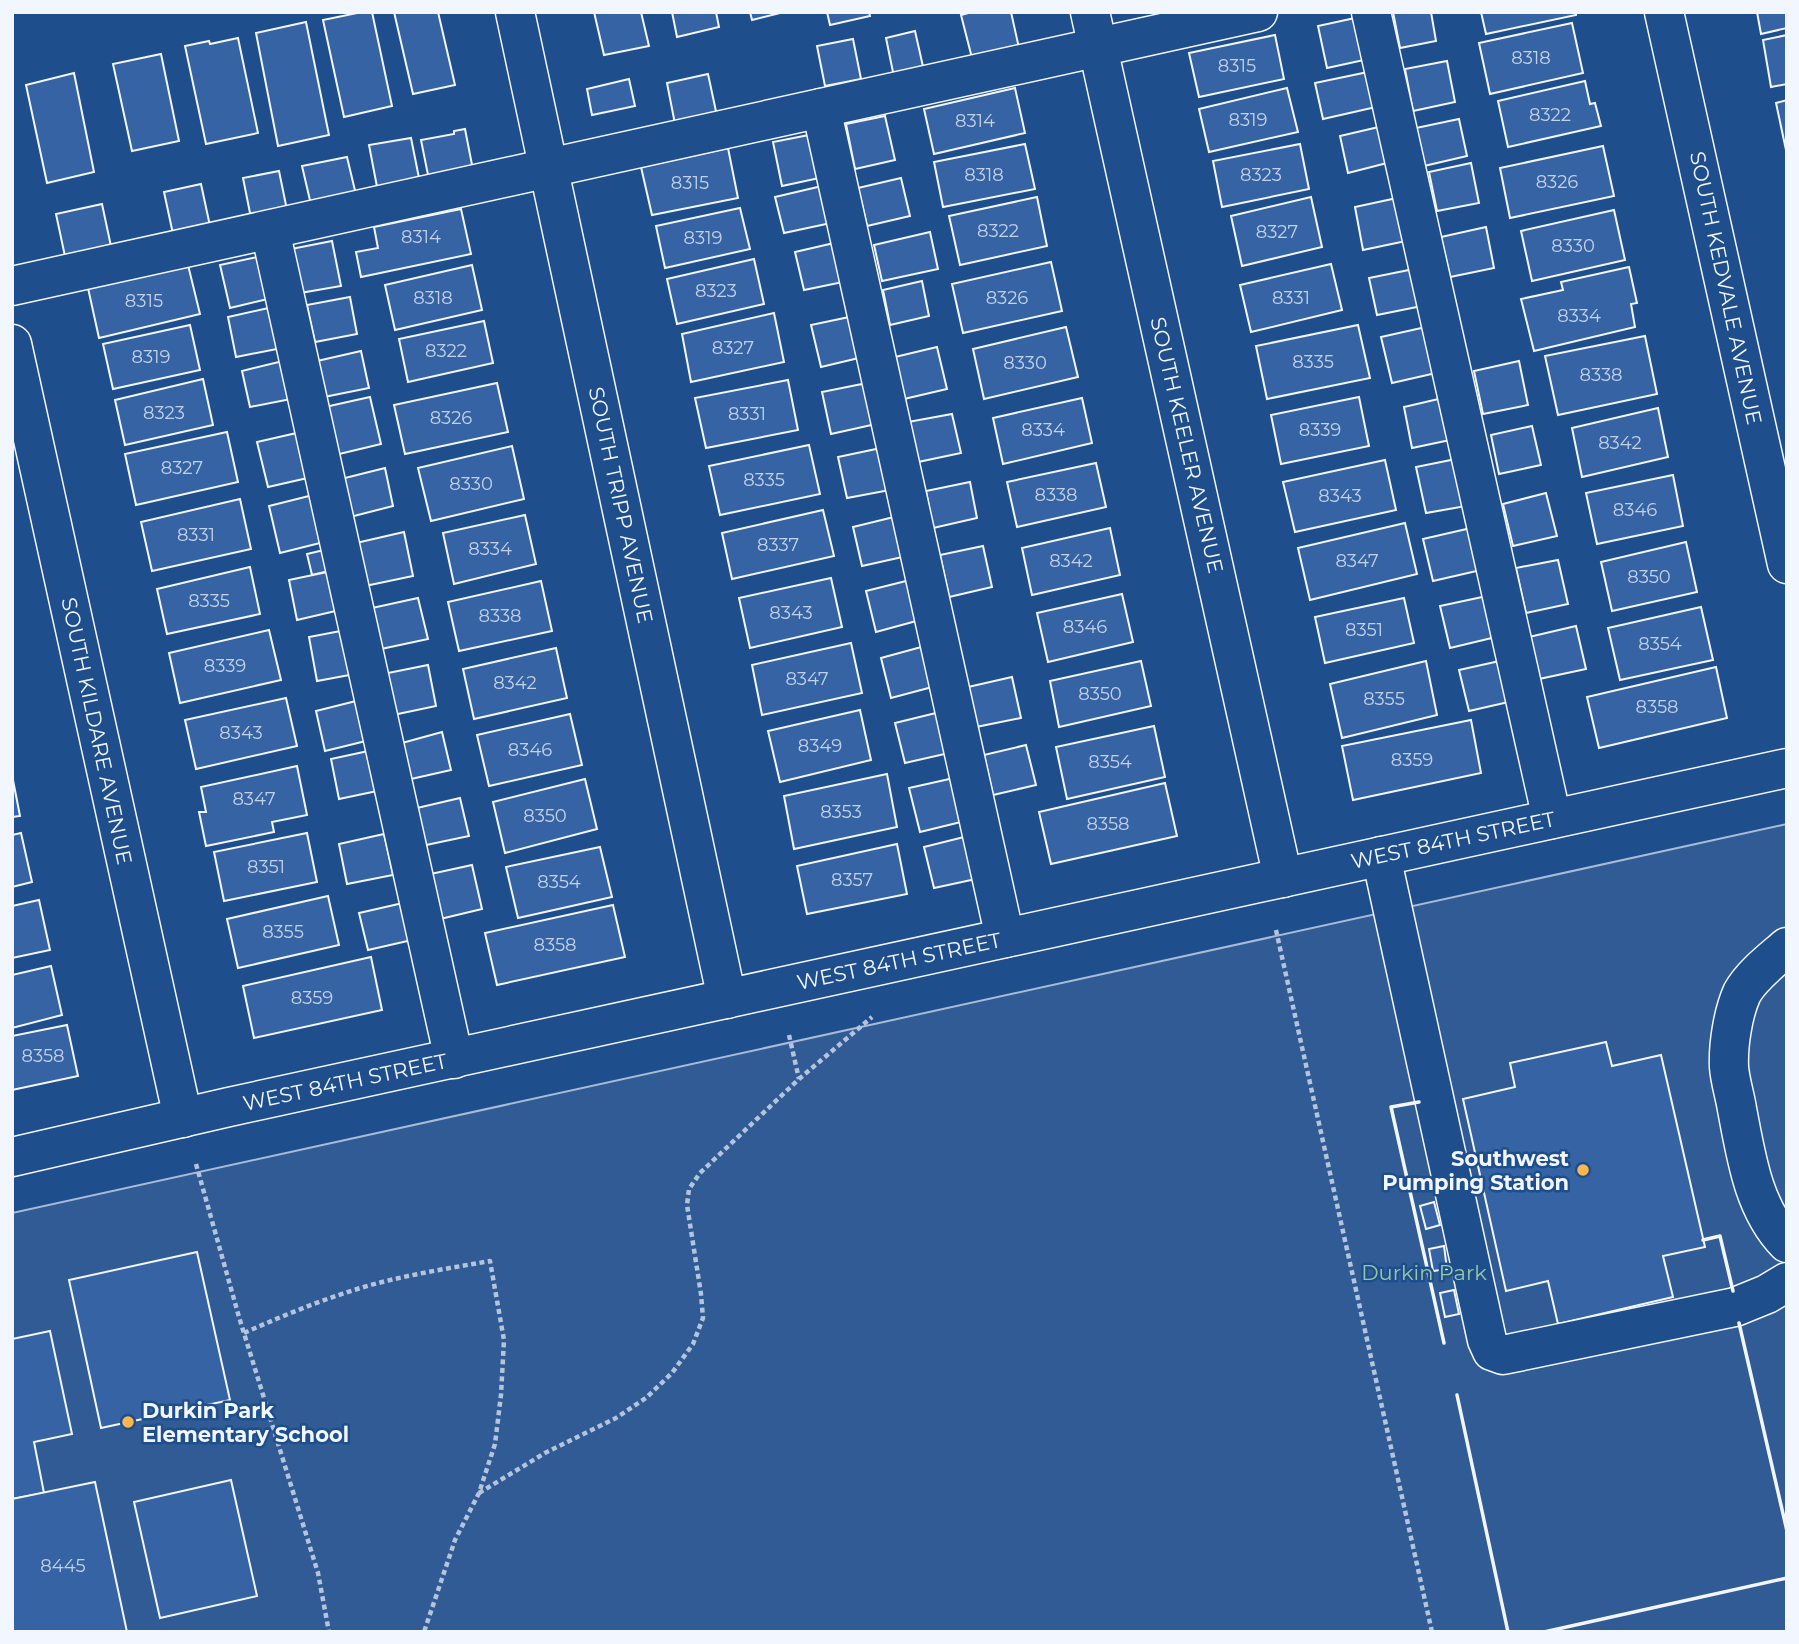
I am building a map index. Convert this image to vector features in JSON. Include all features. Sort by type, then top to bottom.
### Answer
[{"type":"street","name":"SOUTH TRIPP AVENUE","points":[[515,12],[727,999]]},
{"type":"street","points":[[12,286],[821,108],[1094,29],[1258,12]]},
{"type":"street","points":[[1371,12],[1552,818]]},
{"type":"street","name":"SOUTH KEDVALE AVENUE","points":[[1664,12],[1787,564]]},
{"type":"street","name":"SOUTH KEELER AVENUE","points":[[1094,29],[1283,878]]},
{"type":"street","points":[[821,108],[1004,938]]},
{"type":"street","points":[[270,230],[454,1059]]},
{"type":"street","name":"SOUTH KILDARE AVENUE","points":[[12,344],[183,1118]]},
{"type":"street","name":"WEST 84TH STREET","points":[[12,1157],[1787,768]]},
{"type":"street","points":[[1381,856],[1487,1340],[1492,1351],[1503,1355],[1735,1307],[1767,1294],[1787,1282]]},
{"type":"street","points":[[1787,947],[1762,969],[1743,992],[1732,1023],[1729,1067],[1746,1157],[1760,1201],[1774,1230],[1787,1243]]},
{"type":"path","points":[[1276,930],[1432,1632]]},
{"type":"path","points":[[479,1493],[545,1453],[616,1418],[646,1398],[672,1373],[693,1344],[703,1318],[687,1205],[689,1189],[700,1173],[800,1079],[872,1017]]},
{"type":"path","points":[[789,1035],[800,1079]]},
{"type":"path","points":[[196,1164],[244,1333],[318,1573],[329,1632]]},
{"type":"path","points":[[244,1333],[356,1289],[490,1261],[504,1340],[495,1444],[479,1493],[454,1540],[424,1632]]},
{"type":"shaded area","name":"Durkin Park","points":[[1787,824],[1787,1632],[12,1632],[12,1213]]},
{"type":"building","points":[[372,12],[392,106],[344,117],[323,20]]},
{"type":"building","points":[[394,12],[438,12],[455,85],[413,94]]},
{"type":"building","points":[[594,12],[641,12],[649,46],[604,55]]},
{"type":"building","points":[[672,12],[716,12],[719,27],[677,37]]},
{"type":"building","points":[[750,12],[784,12],[752,20]]},
{"type":"building","points":[[827,12],[869,12],[870,16],[830,25]]},
{"type":"building","points":[[972,12],[1011,12],[1019,48],[972,58],[961,15]]},
{"type":"building","points":[[1393,12],[1431,12],[1436,41],[1400,48]]},
{"type":"building","points":[[1481,12],[1576,12],[1576,15],[1486,34]]},
{"type":"building","points":[[1757,12],[1787,12],[1787,28],[1761,34]]},
{"type":"building","points":[[1355,18],[1364,60],[1327,68],[1318,26]]},
{"type":"building","points":[[306,22],[329,135],[278,146],[256,33]]},
{"type":"building","points":[[1572,23],[1583,73],[1490,94],[1479,43]]},
{"type":"building","points":[[915,31],[924,71],[894,77],[886,38]]},
{"type":"building","points":[[1275,35],[1284,79],[1199,97],[1189,53]]},
{"type":"building","points":[[1787,35],[1787,84],[1771,87],[1763,40]]},
{"type":"building","points":[[238,38],[258,133],[206,144],[185,46]]},
{"type":"building","points":[[853,39],[861,79],[825,86],[817,46]]},
{"type":"building","points":[[161,54],[179,141],[132,151],[113,64]]},
{"type":"building","points":[[1447,61],[1455,102],[1413,111],[1405,69]]},
{"type":"building","points":[[1368,72],[1376,107],[1323,119],[1315,83]]},
{"type":"building","points":[[74,73],[94,172],[47,183],[26,85]]},
{"type":"building","points":[[708,74],[717,116],[675,124],[667,83]]},
{"type":"building","points":[[629,79],[635,106],[592,115],[587,89]]},
{"type":"building","points":[[1585,81],[1590,104],[1595,103],[1601,126],[1508,147],[1498,101]]},
{"type":"building","points":[[1015,88],[1025,133],[934,154],[924,109]]},
{"type":"building","points":[[1287,88],[1298,132],[1209,152],[1199,109]]},
{"type":"building","points":[[1787,100],[1787,150],[1786,150],[1776,103]]},
{"type":"building","points":[[885,116],[895,160],[855,169],[846,124]]},
{"type":"building","points":[[1459,119],[1467,156],[1424,166],[1416,128]]},
{"type":"building","points":[[1383,126],[1391,162],[1348,173],[1340,136]]},
{"type":"building","points":[[465,129],[473,170],[428,175],[421,140],[454,134],[454,131]]},
{"type":"building","points":[[814,134],[824,177],[782,186],[773,142]]},
{"type":"building","points":[[411,138],[420,183],[378,192],[369,145]]},
{"type":"building","points":[[1025,144],[1035,189],[943,207],[934,162]]},
{"type":"building","points":[[1300,144],[1309,189],[1222,207],[1213,161]]},
{"type":"building","points":[[1603,146],[1614,196],[1510,218],[1500,168]]},
{"type":"building","points":[[728,148],[738,198],[652,215],[641,167]]},
{"type":"building","points":[[347,157],[357,199],[312,209],[302,166]]},
{"type":"building","points":[[1471,163],[1479,203],[1437,211],[1429,172]]},
{"type":"building","points":[[279,171],[287,210],[251,218],[243,178]]},
{"type":"building","points":[[901,178],[910,216],[867,226],[858,188]]},
{"type":"building","points":[[201,184],[210,226],[173,234],[164,192]]},
{"type":"building","points":[[822,186],[831,223],[784,233],[775,197]]},
{"type":"building","points":[[1037,197],[1047,246],[960,265],[949,216]]},
{"type":"building","points":[[1311,197],[1322,247],[1242,266],[1231,216]]},
{"type":"building","points":[[1397,198],[1406,241],[1363,250],[1355,207]]},
{"type":"building","points":[[102,204],[112,251],[66,261],[56,214]]},
{"type":"building","points":[[740,208],[750,249],[665,268],[656,226]]},
{"type":"building","points":[[461,209],[471,254],[361,277],[356,252],[378,248],[374,227]]},
{"type":"building","points":[[1614,210],[1625,260],[1532,281],[1521,231]]},
{"type":"building","points":[[1486,227],[1494,268],[1450,277],[1441,237]]},
{"type":"building","points":[[930,232],[938,269],[882,281],[874,245]]},
{"type":"building","points":[[332,241],[341,286],[300,293],[291,249]]},
{"type":"building","points":[[834,243],[843,282],[804,290],[795,252]]},
{"type":"building","points":[[262,256],[272,298],[230,308],[220,265]]},
{"type":"building","points":[[754,259],[764,304],[677,324],[667,279]]},
{"type":"building","points":[[1051,262],[1062,311],[963,333],[952,284]]},
{"type":"building","points":[[1331,264],[1342,310],[1251,332],[1240,285]]},
{"type":"building","points":[[188,265],[200,314],[99,338],[88,288]]},
{"type":"building","points":[[472,265],[482,310],[395,330],[385,285]]},
{"type":"building","points":[[1629,267],[1637,303],[1631,304],[1635,327],[1534,351],[1521,299],[1563,290],[1561,282]]},
{"type":"building","points":[[1414,269],[1422,306],[1377,315],[1369,278]]},
{"type":"building","points":[[922,281],[929,316],[890,325],[883,290]]},
{"type":"building","points":[[350,297],[357,334],[315,342],[307,305]]},
{"type":"building","points":[[273,307],[282,348],[236,357],[228,317]]},
{"type":"building","points":[[774,313],[784,362],[691,382],[682,334]]},
{"type":"building","points":[[854,316],[863,357],[821,367],[811,325]]},
{"type":"building","points":[[484,321],[493,363],[408,382],[399,339]]},
{"type":"building","points":[[190,325],[200,370],[113,389],[103,344]]},
{"type":"building","points":[[1358,325],[1370,378],[1267,399],[1256,346]]},
{"type":"building","points":[[1066,327],[1078,377],[984,399],[973,349]]},
{"type":"building","points":[[1426,327],[1436,373],[1392,383],[1381,337]]},
{"type":"building","points":[[1645,336],[1657,394],[1558,415],[1545,356]]},
{"type":"building","points":[[937,347],[947,389],[904,399],[895,357]]},
{"type":"building","points":[[361,351],[369,388],[324,397],[317,361]]},
{"type":"building","points":[[283,361],[291,399],[250,407],[242,371]]},
{"type":"building","points":[[1519,361],[1528,405],[1483,414],[1474,371]]},
{"type":"building","points":[[203,379],[213,425],[125,445],[115,400]]},
{"type":"building","points":[[788,380],[798,430],[706,448],[695,398]]},
{"type":"building","points":[[497,383],[508,432],[405,454],[394,405]]},
{"type":"building","points":[[867,383],[876,424],[831,434],[822,392]]},
{"type":"building","points":[[370,397],[381,444],[335,455],[325,407]]},
{"type":"building","points":[[1359,397],[1369,446],[1281,464],[1271,415]]},
{"type":"building","points":[[1447,397],[1455,439],[1412,448],[1404,407]]},
{"type":"building","points":[[1082,398],[1092,443],[1003,464],[993,418]]},
{"type":"building","points":[[1658,408],[1668,457],[1582,477],[1572,428]]},
{"type":"building","points":[[952,414],[961,453],[918,462],[908,422]]},
{"type":"building","points":[[1532,426],[1541,465],[1499,474],[1491,435]]},
{"type":"building","points":[[227,432],[238,482],[136,505],[125,454]]},
{"type":"building","points":[[301,432],[312,477],[268,487],[257,442]]},
{"type":"building","points":[[809,445],[820,494],[720,515],[709,466]]},
{"type":"building","points":[[512,446],[524,499],[431,521],[418,468]]},
{"type":"building","points":[[881,448],[890,490],[847,498],[838,457]]},
{"type":"building","points":[[1456,459],[1466,506],[1426,513],[1416,467]]},
{"type":"building","points":[[1385,460],[1396,510],[1295,532],[1283,482]]},
{"type":"building","points":[[1096,463],[1106,507],[1017,527],[1007,482]]},
{"type":"building","points":[[385,468],[393,506],[350,517],[341,479]]},
{"type":"building","points":[[1673,475],[1683,526],[1597,544],[1586,493]]},
{"type":"building","points":[[970,482],[977,518],[933,528],[926,491]]},
{"type":"building","points":[[1546,493],[1557,536],[1513,546],[1503,504]]},
{"type":"building","points":[[313,495],[324,542],[280,553],[269,506]]},
{"type":"building","points":[[240,499],[251,549],[152,571],[141,522]]},
{"type":"building","points":[[823,510],[834,556],[732,579],[722,533]]},
{"type":"building","points":[[525,515],[536,564],[454,584],[443,533]]},
{"type":"building","points":[[898,516],[907,556],[862,566],[853,527]]},
{"type":"building","points":[[1405,523],[1417,574],[1310,600],[1298,548]]},
{"type":"building","points":[[1110,528],[1120,575],[1032,595],[1022,548]]},
{"type":"building","points":[[1471,528],[1481,570],[1433,581],[1423,539]]},
{"type":"building","points":[[404,532],[413,576],[365,586],[356,543]]},
{"type":"building","points":[[1686,542],[1697,592],[1612,611],[1601,562]]},
{"type":"building","points":[[983,546],[992,587],[949,597],[940,555]]},
{"type":"building","points":[[324,550],[329,571],[312,575],[307,554]]},
{"type":"building","points":[[1558,560],[1568,604],[1526,613],[1516,568]]},
{"type":"building","points":[[250,567],[260,614],[167,634],[157,589]]},
{"type":"building","points":[[332,571],[340,610],[297,620],[289,580]]},
{"type":"building","points":[[831,578],[842,627],[750,648],[739,598]]},
{"type":"building","points":[[910,580],[920,620],[876,632],[866,591]]},
{"type":"building","points":[[541,581],[552,631],[459,651],[448,602]]},
{"type":"building","points":[[1122,594],[1133,642],[1048,662],[1037,613]]},
{"type":"building","points":[[1487,596],[1496,637],[1450,648],[1440,606]]},
{"type":"building","points":[[418,598],[428,639],[381,649],[372,608]]},
{"type":"building","points":[[1404,598],[1414,643],[1325,663],[1315,617]]},
{"type":"building","points":[[1701,607],[1713,660],[1620,680],[1608,628]]},
{"type":"building","points":[[1576,626],[1586,669],[1539,679],[1529,637]]},
{"type":"building","points":[[269,630],[281,680],[180,703],[169,653]]},
{"type":"building","points":[[346,630],[355,674],[317,681],[309,637]]},
{"type":"building","points":[[851,643],[862,693],[762,715],[752,665]]},
{"type":"building","points":[[925,646],[936,686],[891,698],[881,658]]},
{"type":"building","points":[[556,648],[567,698],[474,719],[463,669]]},
{"type":"building","points":[[1504,660],[1513,701],[1469,711],[1459,670]]},
{"type":"building","points":[[1141,661],[1151,706],[1059,727],[1050,681]]},
{"type":"building","points":[[1426,661],[1437,715],[1342,738],[1330,684]]},
{"type":"building","points":[[428,665],[436,706],[393,715],[383,674]]},
{"type":"building","points":[[1716,667],[1727,718],[1599,748],[1587,697]]},
{"type":"building","points":[[1012,677],[1021,718],[976,727],[968,687]]},
{"type":"building","points":[[286,698],[297,746],[196,769],[185,720]]},
{"type":"building","points":[[360,700],[370,740],[325,751],[316,711]]},
{"type":"building","points":[[860,710],[871,760],[780,782],[768,731]]},
{"type":"building","points":[[940,712],[949,753],[905,763],[895,723]]},
{"type":"building","points":[[570,714],[582,765],[489,786],[477,735]]},
{"type":"building","points":[[1471,720],[1481,773],[1353,800],[1342,746]]},
{"type":"building","points":[[1154,726],[1165,777],[1067,799],[1056,747]]},
{"type":"building","points":[[442,732],[451,770],[411,779],[402,743]]},
{"type":"building","points":[[1026,745],[1036,785],[993,795],[984,755]]},
{"type":"building","points":[[373,750],[382,790],[339,799],[331,759]]},
{"type":"building","points":[[297,766],[307,815],[272,822],[274,832],[206,846],[199,812],[206,812],[201,787]]},
{"type":"building","points":[[887,774],[897,827],[794,849],[784,796]]},
{"type":"building","points":[[12,775],[20,816],[12,817]]},
{"type":"building","points":[[954,778],[965,821],[920,832],[909,788]]},
{"type":"building","points":[[585,779],[597,829],[505,853],[493,802]]},
{"type":"building","points":[[1165,783],[1177,836],[1051,864],[1039,812]]},
{"type":"building","points":[[460,798],[469,836],[426,845],[417,808]]},
{"type":"building","points":[[21,833],[32,882],[12,887],[12,835]]},
{"type":"building","points":[[307,833],[317,882],[224,901],[214,852]]},
{"type":"building","points":[[384,834],[393,875],[347,884],[339,844]]},
{"type":"building","points":[[968,836],[976,879],[934,888],[924,847]]},
{"type":"building","points":[[897,844],[907,894],[807,914],[797,866]]},
{"type":"building","points":[[600,847],[612,897],[518,918],[506,867]]},
{"type":"building","points":[[472,865],[482,909],[436,920],[426,875]]},
{"type":"building","points":[[328,896],[339,945],[238,968],[227,919]]},
{"type":"building","points":[[39,900],[50,950],[12,958],[12,906]]},
{"type":"building","points":[[403,903],[412,940],[368,950],[359,913]]},
{"type":"building","points":[[613,905],[625,957],[497,985],[485,933]]},
{"type":"building","points":[[371,957],[382,1010],[254,1038],[243,986]]},
{"type":"building","points":[[51,966],[62,1015],[12,1028],[12,975]]},
{"type":"building","points":[[67,1025],[78,1076],[12,1090],[12,1036]]},
{"type":"building","name":"Southwest Pumping Station","points":[[1606,1042],[1612,1066],[1661,1055],[1705,1247],[1663,1256],[1673,1297],[1558,1324],[1548,1281],[1506,1291],[1463,1099],[1515,1087],[1510,1063]]},
{"type":"building","points":[[1434,1202],[1440,1225],[1426,1229],[1420,1206]]},
{"type":"building","points":[[1444,1246],[1447,1269],[1433,1271],[1429,1249]]},
{"type":"building","points":[[197,1252],[230,1400],[101,1428],[69,1280]]},
{"type":"building","points":[[1454,1290],[1459,1314],[1445,1317],[1440,1293]]},
{"type":"building","points":[[50,1331],[72,1434],[34,1442],[44,1493],[12,1499],[12,1339]]},
{"type":"building","points":[[231,1480],[257,1596],[160,1618],[134,1502]]},
{"type":"building","points":[[95,1482],[127,1632],[12,1632],[12,1499]]},
{"type":"wall","points":[[1419,1102],[1391,1107],[1444,1343]]},
{"type":"wall","points":[[1703,1240],[1720,1236],[1733,1291]]},
{"type":"wall","points":[[1739,1323],[1787,1531]]},
{"type":"wall","points":[[1457,1395],[1508,1632]]},
{"type":"wall","points":[[1544,1632],[1787,1578]]},
{"type":"place","name":"Southwest Pumping Station","points":[[1583,1170]]},
{"type":"place","name":"Durkin Park Elementary School","points":[[128,1422]]}]
